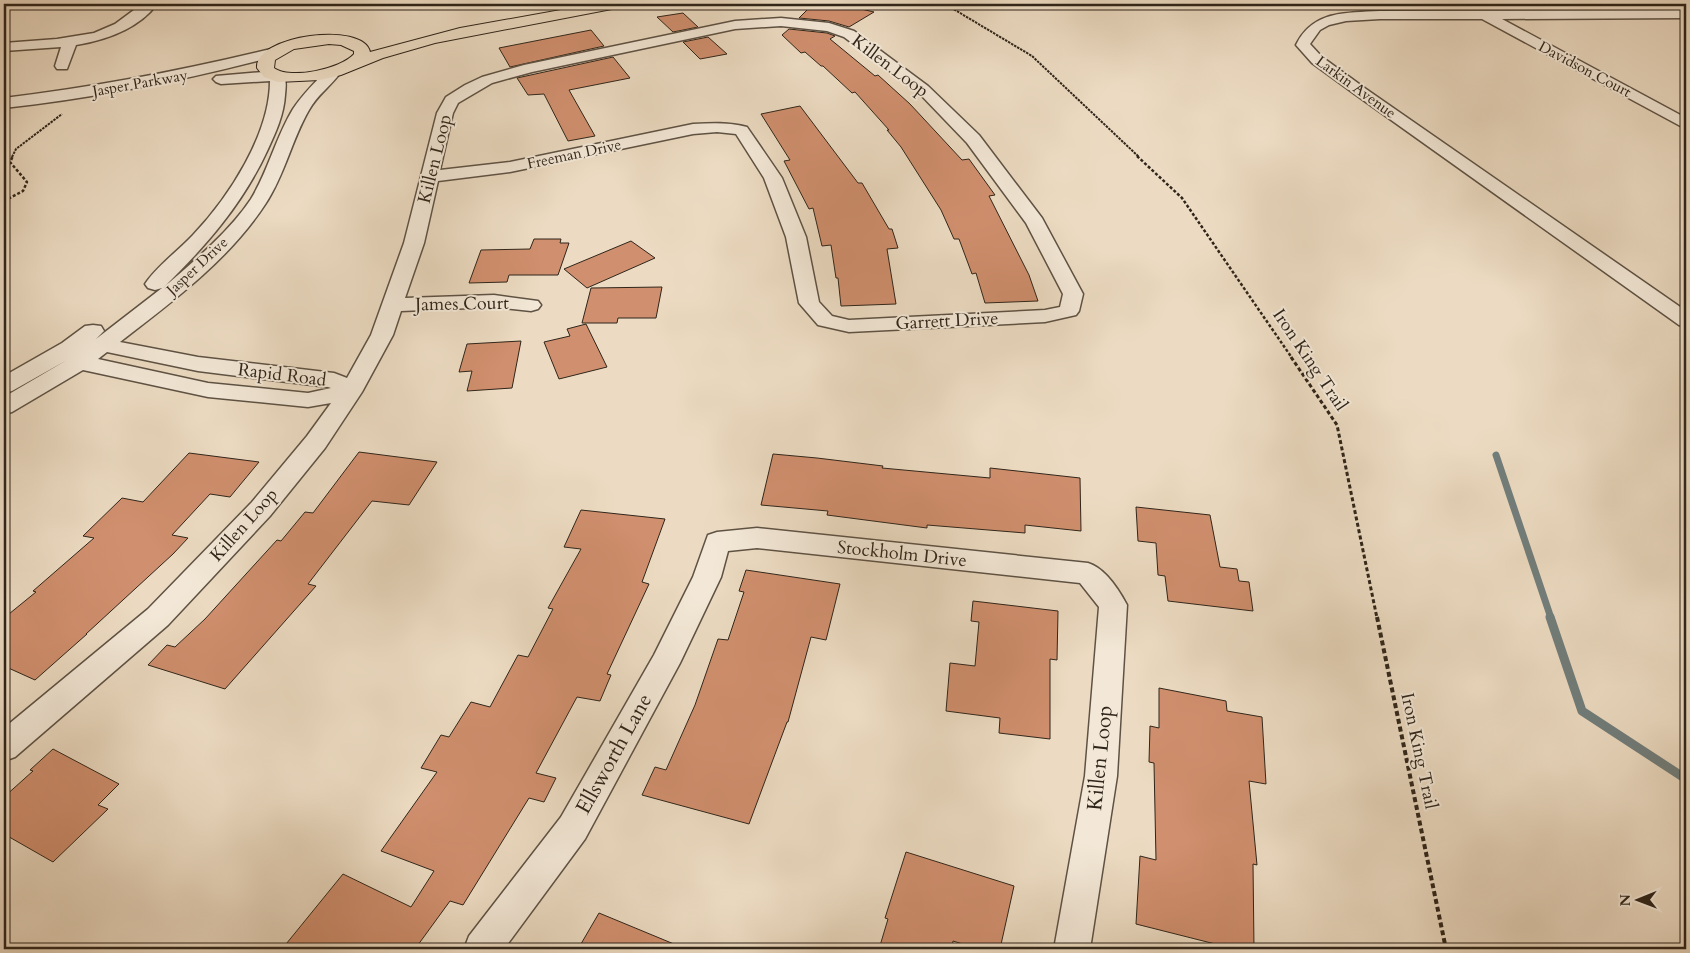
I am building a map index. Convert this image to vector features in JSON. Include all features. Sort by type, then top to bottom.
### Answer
[{"type":"main road","points":[[569,4],[412,35],[347,41],[310,41],[275,52],[264,63],[265,68],[277,77],[304,77],[333,72],[356,62],[447,36],[617,4]]},
{"type":"main road","points":[[347,41],[356,44],[362,49],[362,55],[356,62]]},
{"type":"street","points":[[4,47],[72,40],[108,33],[122,26],[150,4]]},
{"type":"street","points":[[1594,4],[1610,9]]},
{"type":"street","name":"Larkin Avenue","points":[[1686,14],[1626,13],[1610,9],[1483,14],[1380,15],[1344,18],[1320,23],[1306,35],[1303,44],[1317,60],[1361,92],[1686,321]]},
{"type":"street","name":"Davidson Court","points":[[1483,14],[1686,124]]},
{"type":"street","name":"Killen Loop","points":[[4,747],[158,617],[261,509],[316,442],[351,392],[382,335],[414,243],[445,113],[452,100],[487,80],[529,68],[735,25],[781,22],[829,27],[849,34],[923,89],[974,139],[1035,222],[1073,294],[1069,311]]},
{"type":"street","points":[[62,66],[72,40]]},
{"type":"street","name":"Jasper Parkway","points":[[4,103],[141,84],[211,70],[275,52]]},
{"type":"street","name":"Jasper Drive","points":[[102,345],[173,290],[225,242],[258,202],[273,174],[300,111],[312,93],[333,72]]},
{"type":"street","name":"Jasper Parkway","points":[[4,116],[144,95],[203,82],[231,78],[277,77]]},
{"type":"street","name":"Jasper Drive","points":[[4,407],[75,355],[153,286],[197,245],[215,225],[247,176],[274,118],[277,108],[277,77]]},
{"type":"street","name":"Freeman Drive","points":[[430,177],[510,167],[693,129],[717,127],[741,130],[773,178],[796,236],[809,303],[825,321]]},
{"type":"street","name":"James Court","points":[[392,305],[494,301],[531,304]]},
{"type":"street","name":"Garrett Drive","points":[[825,321],[849,326],[1045,316],[1069,311]]},
{"type":"street","name":"Rapid Road","points":[[75,355],[102,345],[198,364],[334,380],[351,392]]},
{"type":"street","name":"Jasper Drive","points":[[4,386],[75,355]]},
{"type":"street","name":"Rapid Road","points":[[75,355],[208,390],[308,400],[351,392]]},
{"type":"street","name":"Stockholm Drive","points":[[717,542],[757,538],[1088,574]]},
{"type":"street","name":"Ellsworth Lane","points":[[482,949],[573,828],[665,663],[707,577],[717,542]]},
{"type":"street","name":"Killen Loop","points":[[1072,949],[1101,776],[1113,605],[1088,574]]},
{"type":"path","name":"Iron King Trail","points":[[945,4],[1032,56],[1182,198],[1337,425],[1446,949]]},
{"type":"path","points":[[4,201],[23,191],[27,182],[10,162],[16,148],[62,114]]},
{"type":"building","points":[[813,4],[844,5],[874,12],[849,27],[829,21],[799,18]]},
{"type":"building","points":[[683,13],[698,27],[673,32],[657,17]]},
{"type":"building","points":[[789,29],[827,33],[835,36],[830,39],[875,76],[878,75],[910,104],[962,160],[969,159],[995,195],[989,196],[1029,275],[1038,301],[985,303],[976,273],[972,274],[959,239],[954,239],[941,210],[901,147],[887,130],[889,130],[855,92],[852,93],[823,66],[805,52],[801,53],[782,35]]},
{"type":"building","points":[[591,30],[604,46],[510,67],[499,48]]},
{"type":"building","points":[[708,37],[727,54],[700,59],[683,42]]},
{"type":"building","points":[[613,57],[630,78],[569,90],[595,136],[568,141],[544,94],[528,95],[517,78]]},
{"type":"building","points":[[800,106],[858,183],[862,183],[889,229],[892,229],[898,248],[887,249],[896,304],[841,306],[838,278],[836,278],[831,245],[822,246],[813,208],[809,209],[784,161],[790,160],[761,114]]},
{"type":"building","points":[[534,239],[561,239],[560,243],[569,243],[558,275],[509,275],[507,282],[469,283],[481,250],[530,249]]},
{"type":"building","points":[[631,241],[655,258],[587,288],[564,269]]},
{"type":"building","points":[[662,287],[656,318],[618,318],[617,323],[582,323],[591,288]]},
{"type":"building","points":[[586,324],[607,367],[559,379],[544,342],[570,336],[567,329]]},
{"type":"building","points":[[521,341],[512,388],[467,391],[472,371],[459,372],[467,344]]},
{"type":"building","points":[[359,452],[437,462],[409,505],[372,501],[308,584],[316,586],[225,689],[148,665],[167,645],[175,647],[205,619],[277,540],[281,541],[305,512],[313,513]]},
{"type":"building","points":[[189,453],[259,462],[230,497],[210,494],[172,535],[188,538],[173,554],[35,680],[4,666],[4,618],[36,592],[33,591],[94,538],[83,536],[122,498],[143,502]]},
{"type":"building","points":[[773,454],[883,466],[882,468],[990,478],[990,468],[1080,478],[1081,531],[1025,525],[1025,533],[927,525],[927,528],[827,515],[828,511],[761,505]]},
{"type":"building","points":[[1136,507],[1210,515],[1220,567],[1237,569],[1239,581],[1249,582],[1253,611],[1168,601],[1165,576],[1158,575],[1156,543],[1138,541]]},
{"type":"building","points":[[581,510],[665,519],[642,582],[649,584],[607,674],[611,675],[600,701],[577,697],[536,773],[556,778],[544,802],[529,798],[463,905],[450,901],[415,949],[282,949],[343,874],[411,907],[434,871],[381,851],[437,772],[421,768],[441,735],[449,737],[471,702],[490,707],[518,655],[528,657],[553,609],[548,608],[581,549],[564,547]]},
{"type":"building","points":[[746,570],[840,584],[826,640],[811,637],[788,722],[749,824],[642,795],[655,767],[666,770],[695,705],[718,639],[728,640],[744,592],[739,591]]},
{"type":"building","points":[[973,601],[1058,611],[1057,660],[1050,659],[1050,739],[999,733],[1000,718],[946,711],[950,663],[975,666],[979,622],[971,621]]},
{"type":"building","points":[[1159,688],[1226,701],[1227,711],[1262,717],[1266,784],[1249,781],[1257,865],[1253,864],[1254,949],[1235,949],[1136,924],[1140,856],[1156,860],[1154,763],[1149,762],[1150,726],[1159,728]]},
{"type":"building","points":[[53,749],[119,784],[98,805],[108,809],[53,862],[4,834],[4,797],[33,771],[30,770]]},
{"type":"building","points":[[906,852],[1014,886],[1000,949],[979,949],[953,941],[952,949],[879,949],[888,919],[885,918]]},
{"type":"building","points":[[599,913],[686,949],[578,949]]},
{"type":"waterway","points":[[1496,455],[1551,618]]},
{"type":"waterway","points":[[1550,617],[1582,711],[1686,779]]}]
